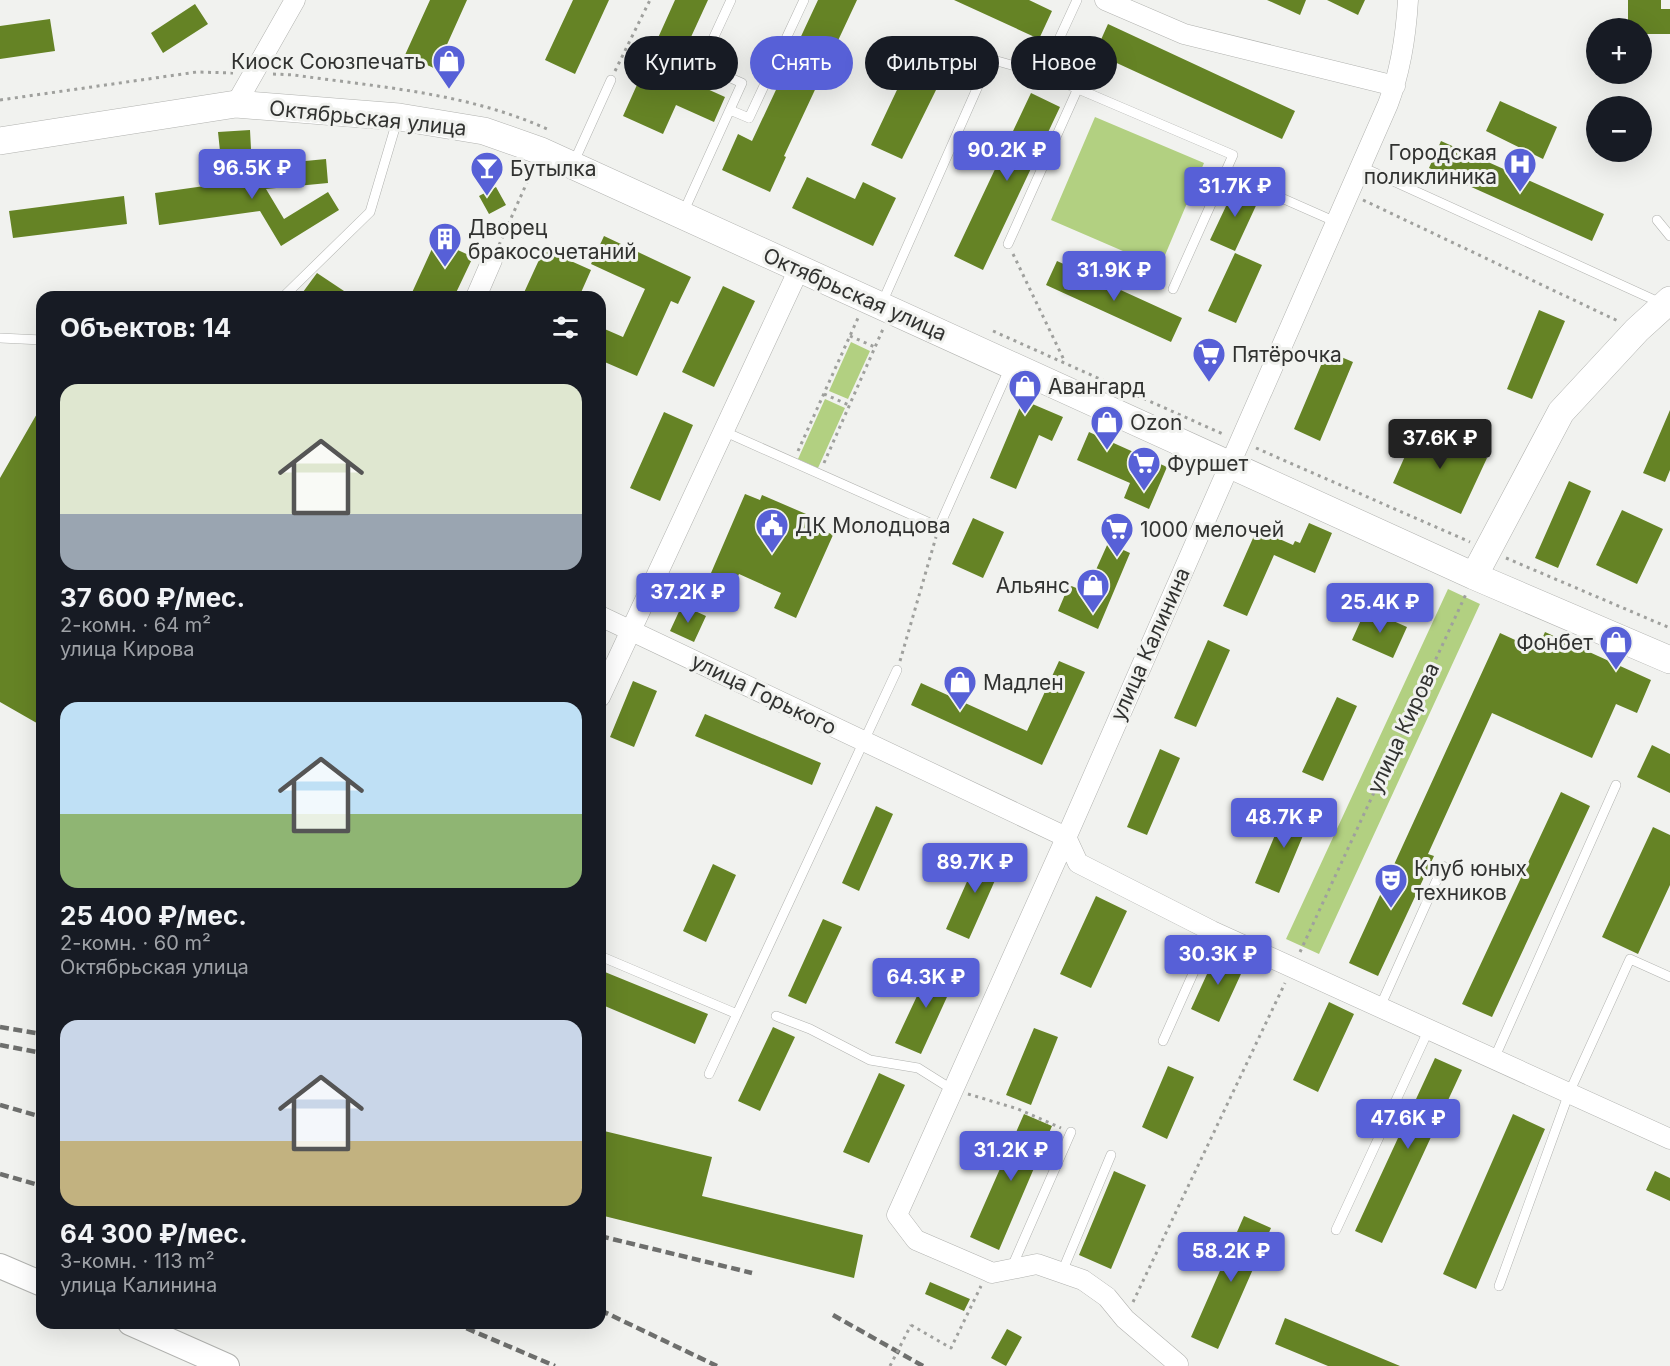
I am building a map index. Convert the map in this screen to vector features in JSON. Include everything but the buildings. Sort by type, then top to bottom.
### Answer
[{"type":"main road","name":"Октябрьская улица","points":[[0,141],[236,104],[399,117],[484,131],[541,152],[1474,576],[1670,660]]},
{"type":"main road","points":[[1474,576],[1561,412],[1637,330],[1667,302]]},
{"type":"street","points":[[236,104],[294,0]]},
{"type":"street","points":[[1105,0],[1138,10],[1184,34],[1395,86]]},
{"type":"street","name":"улица Калинина","points":[[988,1271],[916,1240],[897,1215],[1066,837],[1395,86],[1406,30],[1408,0]]},
{"type":"street","points":[[479,291],[492,260]]},
{"type":"street","points":[[606,684],[799,269]]},
{"type":"street","name":"улица Горького","points":[[606,619],[1066,837]]},
{"type":"street","points":[[1066,837],[1078,863],[1212,931],[1670,1139]]},
{"type":"street","points":[[988,1271],[992,1273],[1037,1264],[1083,1280],[1107,1297],[1125,1320],[1180,1365]]},
{"type":"street","points":[[0,1266],[36,1281]]},
{"type":"street","points":[[144,1329],[227,1366]]},
{"type":"lane","points":[[682,216],[742,83],[701,65],[731,0]]},
{"type":"lane","points":[[730,110],[749,118],[804,0]]},
{"type":"lane","points":[[1060,36],[1077,0]]},
{"type":"lane","points":[[879,306],[990,59],[1011,65]]},
{"type":"lane","points":[[572,166],[611,80]]},
{"type":"lane","points":[[1008,244],[1077,90]]},
{"type":"lane","points":[[1083,90],[1233,155],[1173,289]]},
{"type":"lane","points":[[290,291],[370,212],[399,117]]},
{"type":"lane","points":[[1360,166],[1667,302]]},
{"type":"lane","points":[[1225,173],[1336,222]]},
{"type":"lane","points":[[1656,219],[1670,236]]},
{"type":"lane","points":[[0,338],[36,340]]},
{"type":"lane","points":[[723,431],[939,527],[1011,365]]},
{"type":"lane","points":[[709,1074],[897,670]]},
{"type":"lane","points":[[1494,1059],[1616,785]]},
{"type":"lane","points":[[1380,1007],[1443,866]]},
{"type":"lane","points":[[1163,1041],[1212,931]]},
{"type":"lane","points":[[606,959],[736,1014]]},
{"type":"lane","points":[[1498,1286],[1569,1093],[1630,959],[1670,977]]},
{"type":"lane","points":[[776,1016],[810,1029],[870,1060],[918,1068],[953,1090]]},
{"type":"lane","points":[[1335,1230],[1429,1029]]},
{"type":"lane","points":[[1011,1269],[1071,1132]]},
{"type":"lane","points":[[1062,1272],[1111,1155]]},
{"type":"path","points":[[611,80],[650,0]]},
{"type":"path","points":[[492,260],[541,152]]},
{"type":"path","points":[[1348,193],[1637,330]]},
{"type":"path","points":[[1008,244],[1066,364]]},
{"type":"path","points":[[794,462],[850,336],[879,306]]},
{"type":"path","points":[[819,474],[875,347],[879,306]]},
{"type":"path","points":[[850,336],[875,347]]},
{"type":"path","points":[[824,394],[849,405]]},
{"type":"path","points":[[897,670],[939,527]]},
{"type":"path","name":"улица Кирова","points":[[1125,1320],[1474,576]]},
{"type":"path","points":[[953,1090],[1018,1109],[1071,1132]]},
{"type":"path","points":[[890,1366],[911,1325],[951,1348],[988,1271]]},
{"type":"green space","points":[[1095,117],[1204,163],[1160,267],[1051,220]]},
{"type":"green space","points":[[851,342],[870,351],[848,399],[829,391]]},
{"type":"green space","points":[[825,399],[845,408],[818,468],[798,459]]},
{"type":"green space","points":[[1448,589],[1480,604],[1319,954],[1286,939]]},
{"type":"railway","points":[[0,1027],[36,1033]]},
{"type":"railway","points":[[0,1045],[36,1052]]},
{"type":"railway","points":[[0,1105],[36,1115]]},
{"type":"railway","points":[[0,1174],[36,1184]]},
{"type":"railway","points":[[606,1237],[752,1273]]},
{"type":"railway","points":[[606,1313],[717,1366]]},
{"type":"railway","points":[[833,1315],[923,1366]]},
{"type":"railway","points":[[468,1329],[555,1366]]},
{"type":"place","name":"Киоск Союзпечать","points":[[449,90]]},
{"type":"place","name":"Городская поликлиника","points":[[1520,193]]},
{"type":"place","name":"Бутылка","points":[[487,197]]},
{"type":"place","name":"Дворец бракосочетаний","points":[[445,268]]},
{"type":"place","name":"Пятёрочка","points":[[1209,383]]},
{"type":"place","name":"Авангард","points":[[1025,415]]},
{"type":"place","name":"Ozon","points":[[1107,451]]},
{"type":"place","name":"Фуршет","points":[[1144,492]]},
{"type":"place","name":"ДК Молодцова","points":[[772,554]]},
{"type":"place","name":"1000 мелочей","points":[[1117,558]]},
{"type":"place","name":"Альянс","points":[[1093,614]]},
{"type":"place","name":"Фонбет","points":[[1616,671]]},
{"type":"place","name":"Мадлен","points":[[960,711]]},
{"type":"place","name":"Клуб юных техников","points":[[1391,909]]}]
